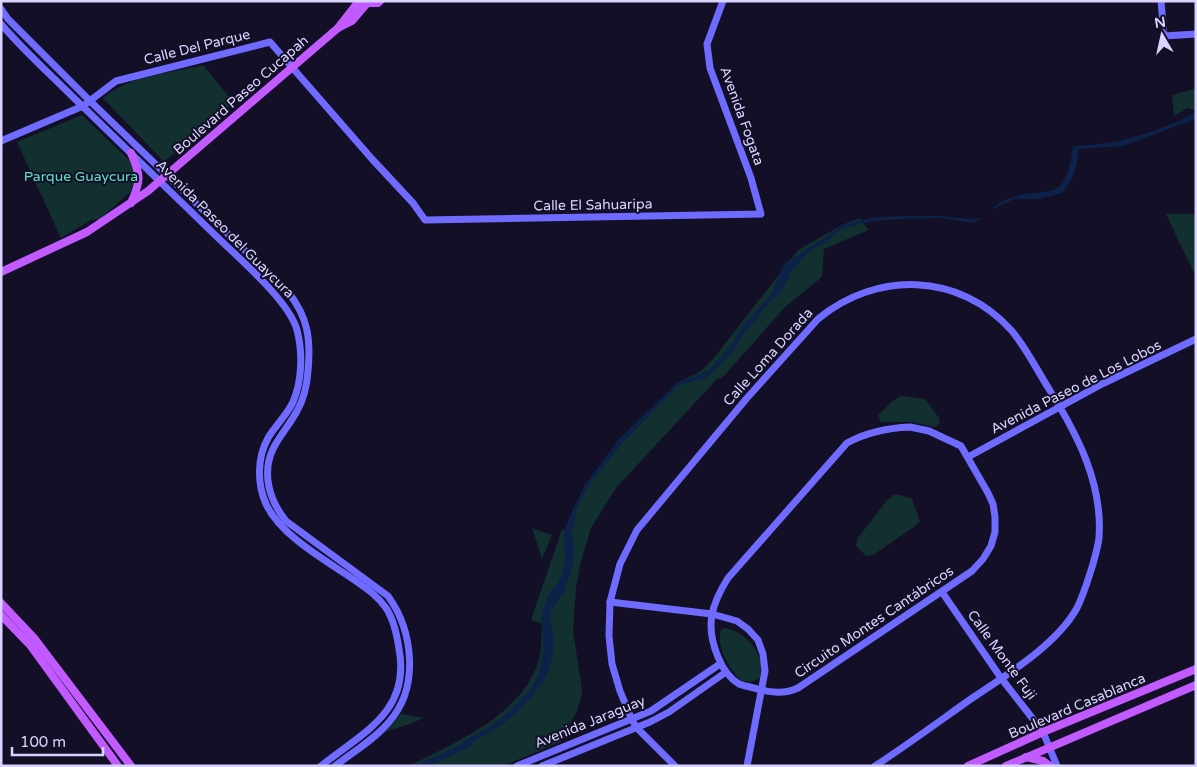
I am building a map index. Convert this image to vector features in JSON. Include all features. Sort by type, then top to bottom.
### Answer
[{"type":"main road","points":[[338,28],[359,1]]},
{"type":"main road","points":[[338,28],[352,21],[369,2],[378,3],[380,1]]},
{"type":"main road","name":"Boulevard Paseo Cucapah","points":[[1,272],[87,232],[131,204],[338,28]]},
{"type":"main road","points":[[131,153],[140,176],[131,204]]},
{"type":"main road","points":[[1,603],[34,638],[131,766]]},
{"type":"main road","points":[[1,615],[30,645],[118,766]]},
{"type":"main road","name":"Boulevard Casablanca","points":[[968,766],[1043,732],[1196,669]]},
{"type":"main road","name":"Boulevard Casablanca","points":[[1006,766],[1049,746],[1196,685]]},
{"type":"main road","points":[[1026,757],[1043,761],[1050,766]]},
{"type":"street","name":"Avenida Fogata","points":[[723,1],[707,44],[710,68],[751,178],[761,214]]},
{"type":"street","points":[[1161,1],[1164,36],[1196,34]]},
{"type":"street","name":"Avenida Paseo del Guaycura","points":[[1,8],[8,19],[90,101],[288,292],[300,309],[310,340],[306,388],[297,411],[273,448],[268,467],[269,490],[277,510],[286,521],[382,590],[395,606],[403,624],[409,649],[410,666],[405,692],[399,708],[381,730],[335,766]]},
{"type":"street","name":"Avenida Paseo del Guaycura","points":[[1,24],[281,302],[293,320],[297,331],[301,356],[298,384],[289,408],[268,438],[265,446],[260,470],[262,493],[271,514],[290,535],[375,595],[388,610],[395,630],[401,665],[400,679],[392,704],[380,722],[322,766]]},
{"type":"street","name":"Calle Del Parque","points":[[1,141],[83,106],[116,81],[267,42],[273,44],[365,152],[413,203],[424,220]]},
{"type":"street","name":"Calle El Sahuaripa","points":[[424,220],[761,214]]},
{"type":"street","name":"Calle Loma Dorada","points":[[674,766],[637,728],[632,720],[620,691],[612,664],[609,636],[610,602],[620,564],[636,530],[747,398],[818,319],[831,308],[847,298],[888,286],[911,284],[934,286],[955,292],[978,303],[1011,331],[1060,407],[1086,459],[1092,477],[1099,517],[1099,540],[1086,589],[1076,610],[1050,641],[1001,678],[875,766]]},
{"type":"street","name":"Avenida Paseo de Los Lobos","points":[[968,457],[1102,384],[1196,339]]},
{"type":"street","name":"Circuito Montes Cantábricos","points":[[910,427],[929,432],[961,446],[968,457],[993,504],[995,517],[995,532],[991,546],[972,571],[798,688],[781,693],[761,690],[739,684],[726,672],[720,664],[711,641],[712,614],[718,595],[728,578],[847,443],[860,436],[888,428],[910,427]]},
{"type":"street","name":"Calle Monte Fuji","points":[[942,592],[1001,678],[1043,732],[1057,766]]},
{"type":"street","points":[[610,602],[712,614],[737,621],[758,640],[763,654],[765,671],[747,766]]},
{"type":"street","name":"Avenida Jaraguay","points":[[517,766],[632,720],[658,707],[720,664]]},
{"type":"street","name":"Avenida Jaraguay","points":[[542,766],[637,728],[669,712],[726,672]]},
{"type":"green space","points":[[203,65],[234,103],[164,162],[103,98],[124,85],[137,80]]},
{"type":"green space","points":[[1196,89],[1196,111],[1188,108],[1174,116],[1172,95]]},
{"type":"green space","name":"Parque Guaycura","points":[[82,115],[130,161],[135,170],[135,181],[130,192],[100,219],[91,220],[61,238],[17,142]]},
{"type":"green space","points":[[1166,214],[1196,214],[1196,272],[1194,273]]},
{"type":"green space","points":[[860,218],[869,230],[824,249],[822,277],[786,306],[722,378],[717,379],[616,488],[591,528],[581,561],[576,588],[573,631],[582,690],[581,699],[576,713],[560,742],[503,766],[409,766],[447,747],[486,724],[504,711],[519,696],[531,678],[540,655],[542,624],[531,620],[562,529],[565,530],[585,485],[622,437],[677,383],[701,371],[713,359],[798,250],[842,225]]},
{"type":"green space","points":[[901,396],[925,399],[940,422],[934,427],[912,422],[882,422],[878,415]]},
{"type":"green space","points":[[894,495],[901,495],[912,499],[920,521],[873,555],[866,556],[856,546],[857,539],[888,499]]},
{"type":"green space","points":[[532,528],[552,535],[542,559]]},
{"type":"green space","points":[[725,628],[740,634],[758,653],[761,669],[760,678],[751,682],[741,681],[732,670],[720,644],[721,630]]},
{"type":"green space","points":[[401,714],[424,718],[385,732]]},
{"type":"water","points":[[1196,112],[1196,119],[1123,146],[1079,149],[1074,172],[1062,193],[1039,199],[1014,199],[991,210],[999,203],[1017,196],[1050,191],[1058,187],[1064,180],[1073,146],[1099,144],[1134,137],[1174,123]]},
{"type":"water","points":[[902,216],[981,218],[973,223],[941,218],[872,221],[841,229],[829,240],[806,254],[790,273],[786,285],[740,339],[735,349],[706,378],[679,385],[625,440],[590,484],[577,509],[572,533],[573,563],[564,592],[551,610],[550,616],[554,643],[551,662],[546,677],[527,702],[503,724],[473,742],[470,747],[428,766],[414,766],[462,744],[463,741],[487,729],[512,709],[532,688],[539,673],[544,648],[541,614],[550,592],[562,575],[565,563],[564,530],[587,482],[619,439],[677,383],[708,371],[731,346],[740,330],[772,293],[785,263],[842,225],[871,218]]}]
